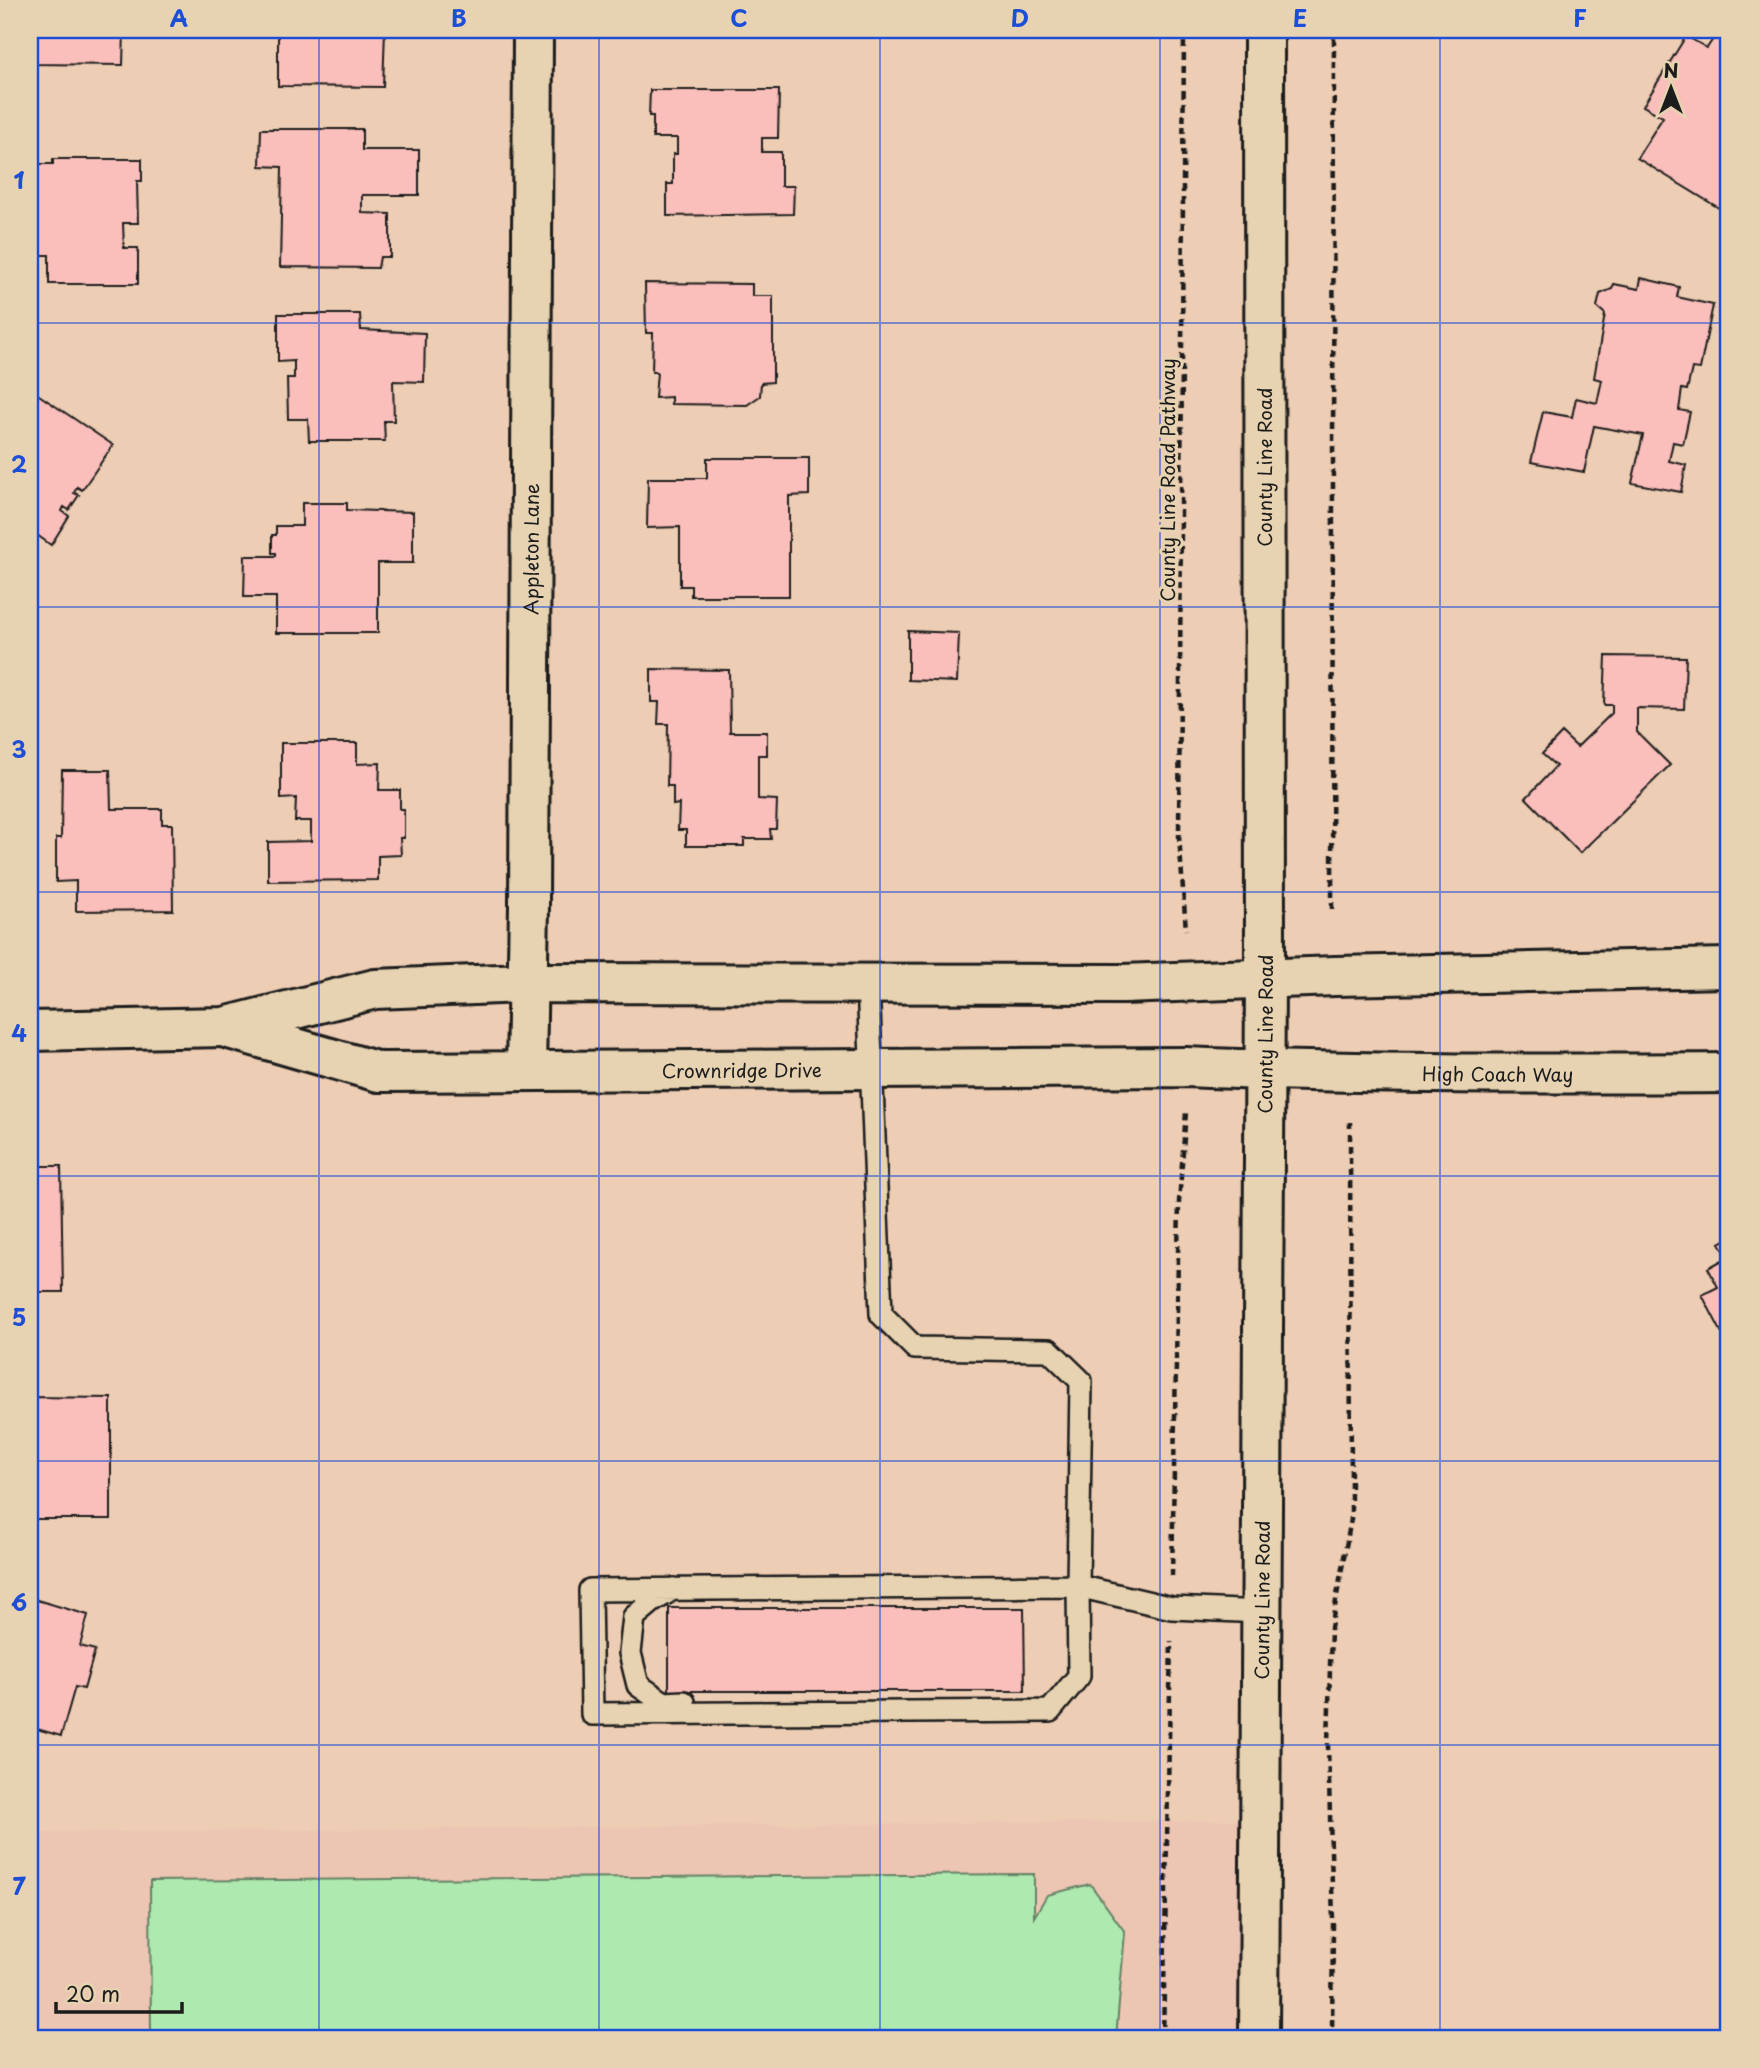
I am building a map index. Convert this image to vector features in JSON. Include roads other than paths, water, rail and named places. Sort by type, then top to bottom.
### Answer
[{"type":"street","name":"Appleton Lane","points":[[526,1071],[533,30]]},
{"type":"street","name":"County Line Road","points":[[1259,2038],[1265,978],[1264,30]]},
{"type":"street","points":[[1265,978],[1729,968]]},
{"type":"street","name":"Crownridge Drive","points":[[30,1031],[225,1027],[376,989],[526,982],[1123,984],[1265,978]]},
{"type":"street","name":"Crownridge Drive","points":[[225,1027],[379,1072],[1186,1067],[1264,1070]]},
{"type":"street","name":"High Coach Way","points":[[1264,1070],[1547,1074],[1729,1073]]},
{"type":"lane","points":[[868,983],[881,1314],[915,1348],[1049,1350],[1081,1381],[1078,1586],[1079,1676],[1050,1711],[592,1714],[590,1590],[1078,1586],[1172,1608],[1262,1612]]},
{"type":"lane","points":[[673,1589],[634,1617],[630,1653],[638,1685],[664,1703],[809,1700],[855,1713]]}]
